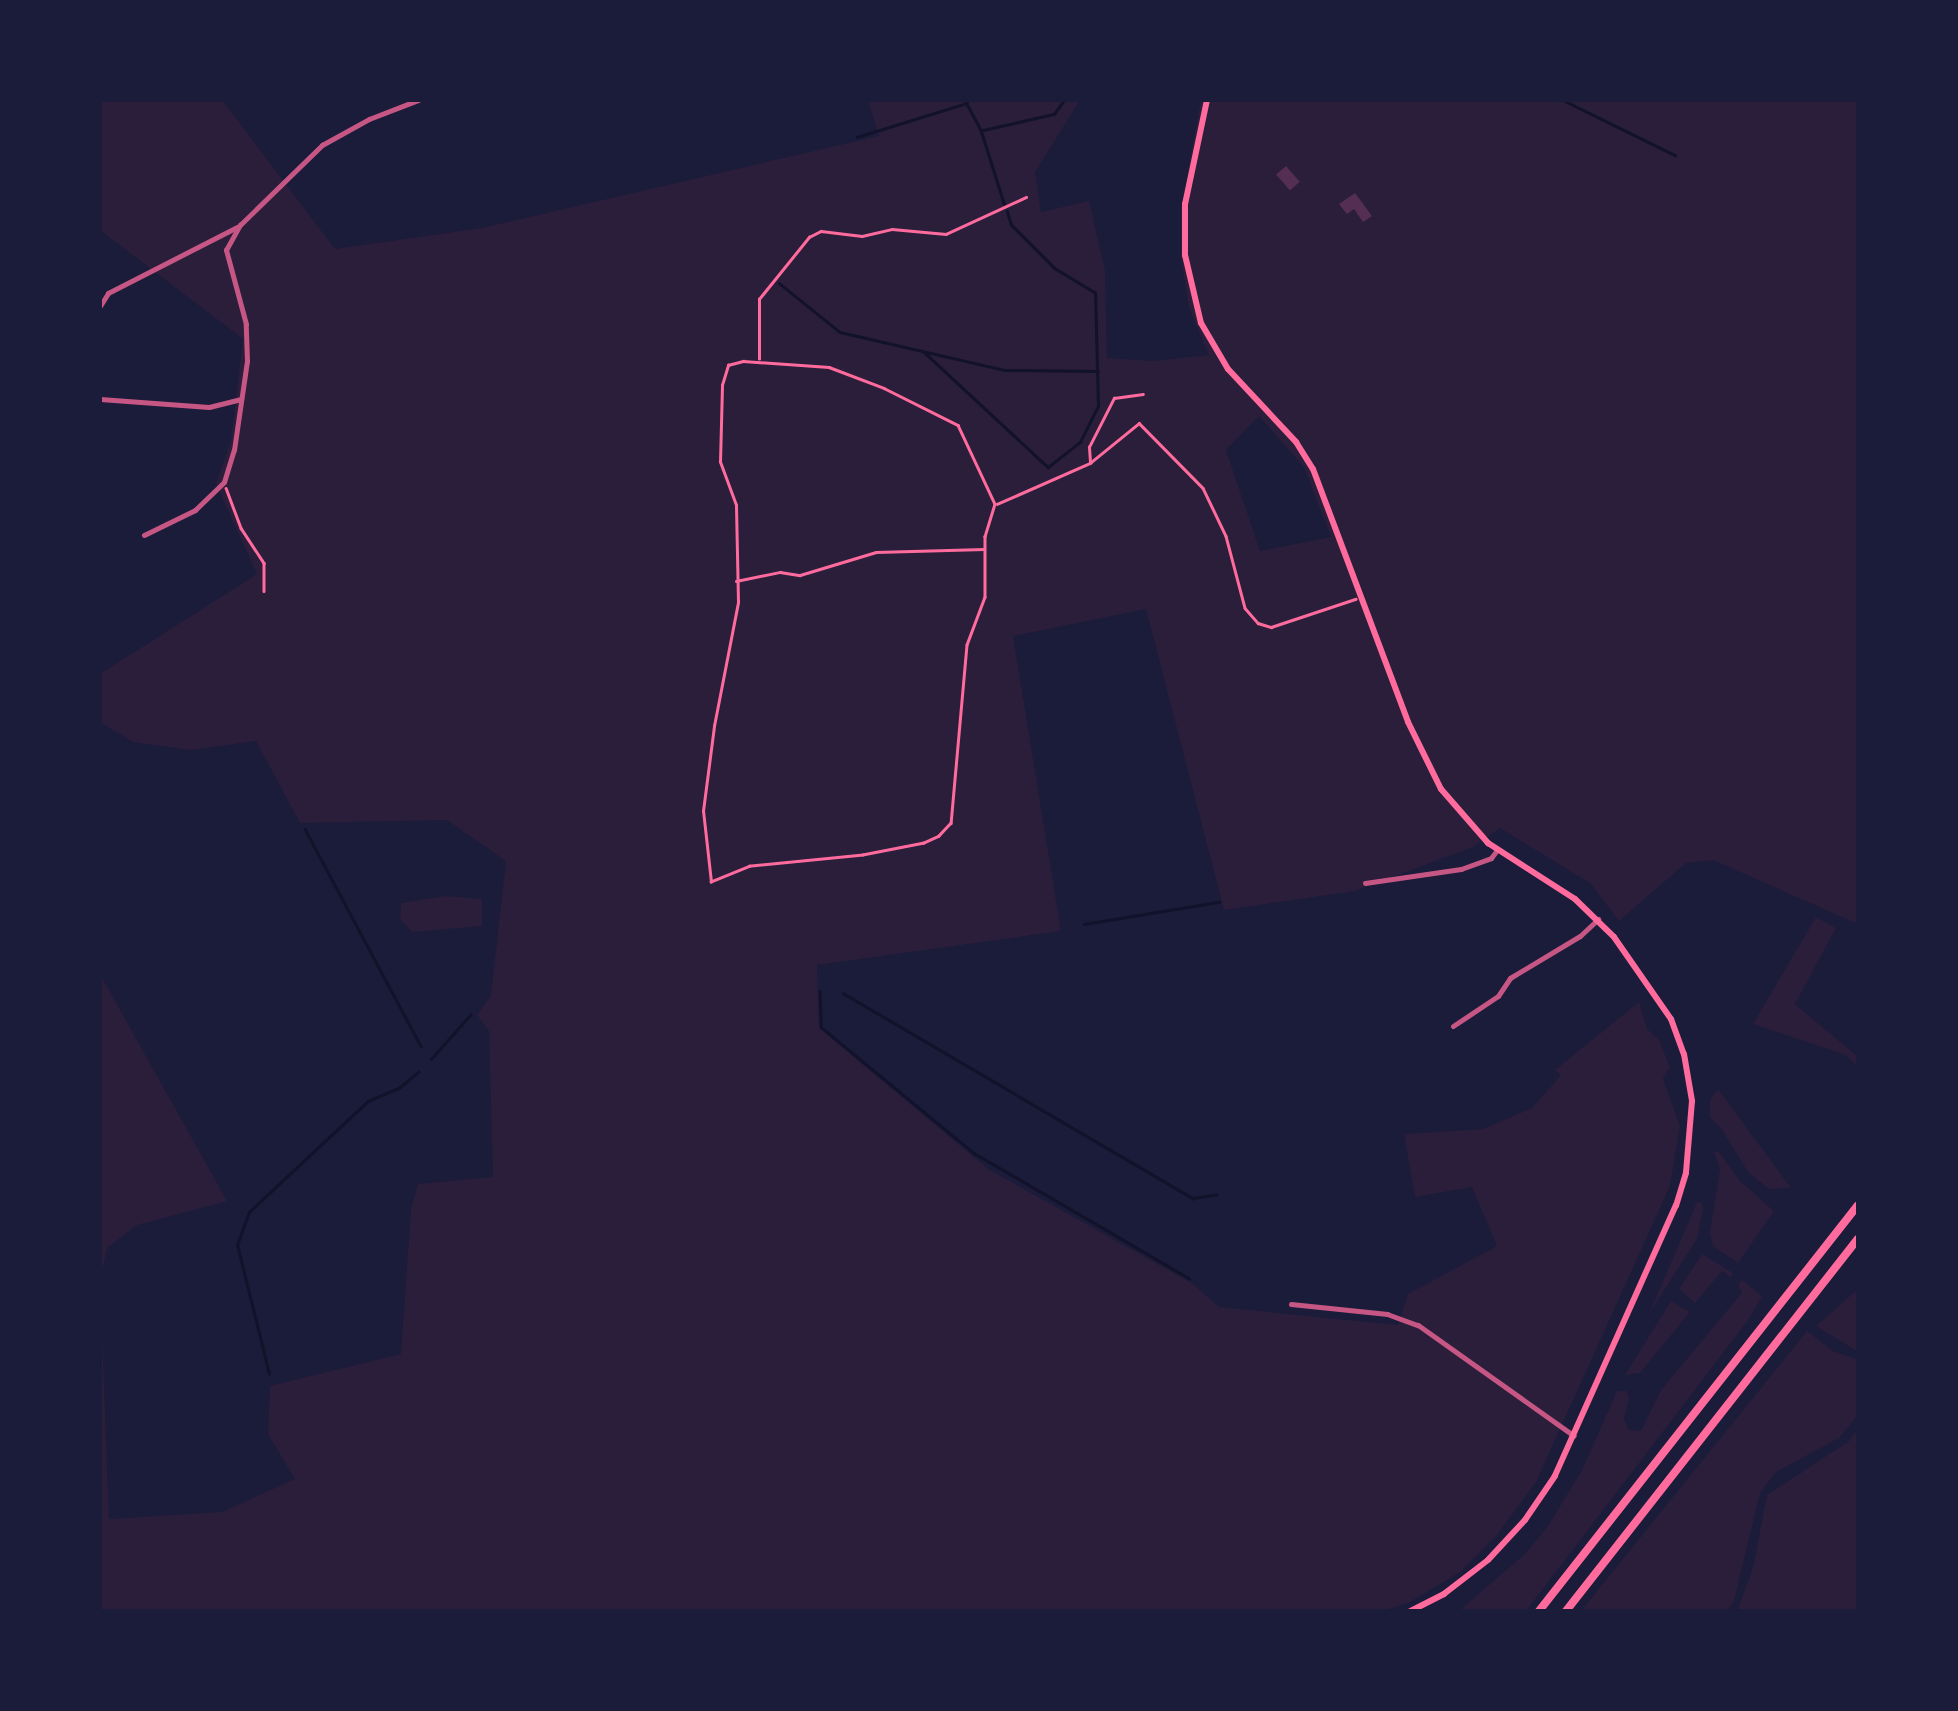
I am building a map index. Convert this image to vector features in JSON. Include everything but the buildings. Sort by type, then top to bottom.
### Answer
[{"type":"highway","points":[[1539,1611],[1858,1205]]},
{"type":"highway","points":[[1566,1611],[1858,1240]]},
{"type":"main road","points":[[1207,100],[1185,204],[1192,300],[1228,370],[1296,442],[1314,469],[1426,763],[1457,812],[1497,850],[1598,919],[1639,968],[1671,1019],[1688,1070],[1692,1134],[1676,1205],[1574,1436],[1540,1500],[1508,1540],[1468,1577],[1410,1611]]},
{"type":"street","points":[[144,535],[196,510],[224,482],[247,361],[246,324],[226,250],[240,225],[322,145],[369,119],[418,100]]},
{"type":"street","points":[[100,306],[108,292],[240,225]]},
{"type":"street","points":[[100,399],[210,407],[241,399]]},
{"type":"street","points":[[1365,882],[1461,869],[1491,858],[1497,850]]},
{"type":"street","points":[[1452,1026],[1498,996],[1510,978],[1580,936],[1598,919]]},
{"type":"street","points":[[1291,1304],[1387,1314],[1418,1325],[1574,1436]]},
{"type":"path","points":[[759,361],[759,299],[810,237],[821,231],[862,236],[892,229],[946,234],[1026,196]]},
{"type":"path","points":[[759,361],[848,373],[958,425],[996,504],[985,549],[985,597],[967,645],[951,823],[939,836],[924,843],[863,855],[750,866],[711,882],[703,811],[714,726],[738,602],[734,581],[736,505],[720,462],[723,376],[728,365],[759,361]]},
{"type":"path","points":[[1090,463],[1089,447],[1114,398],[1144,394]]},
{"type":"path","points":[[996,504],[1090,463],[1139,423],[1203,488],[1226,536],[1245,608],[1258,622],[1272,627],[1361,596]]},
{"type":"path","points":[[224,482],[242,528],[264,563],[264,592]]},
{"type":"path","points":[[734,581],[780,572],[800,574],[876,552],[985,549]]},
{"type":"shaded area","points":[[100,100],[222,100],[335,249],[482,228],[879,136],[868,100],[1080,100],[1035,172],[1041,212],[1089,201],[1105,271],[1107,358],[1153,361],[1209,355],[1189,308],[1181,257],[1181,208],[1201,100],[1858,100],[1858,924],[1713,860],[1686,863],[1619,921],[1590,883],[1500,828],[1473,847],[1355,891],[1224,910],[1146,609],[1013,636],[1061,931],[817,965],[819,1028],[988,1169],[1193,1284],[1219,1307],[1398,1325],[1408,1294],[1497,1246],[1472,1187],[1415,1197],[1404,1134],[1483,1129],[1532,1108],[1561,1075],[1555,1070],[1639,1002],[1647,1029],[1659,1040],[1670,1067],[1663,1079],[1680,1126],[1670,1186],[1536,1482],[1497,1535],[1460,1572],[1410,1602],[1383,1611],[100,1611],[100,1281],[109,1519],[222,1512],[295,1479],[268,1434],[270,1386],[401,1354],[411,1210],[418,1184],[493,1177],[489,1031],[477,1015],[491,995],[506,861],[447,820],[300,823],[256,741],[190,750],[133,742],[100,722],[100,674],[257,574],[216,484],[231,441],[243,339],[100,230]],"holes":[[[1259,416],[1304,467],[1331,537],[1260,551],[1226,450]]]},
{"type":"shaded area","points":[[445,896],[482,899],[482,926],[412,932],[400,919],[401,903]]},
{"type":"shaded area","points":[[1816,917],[1836,928],[1795,1004],[1858,1057],[1858,1067],[1846,1055],[1753,1024]]},
{"type":"shaded area","points":[[100,974],[227,1201],[137,1225],[107,1248],[100,1281]]},
{"type":"shaded area","points":[[1718,1089],[1791,1188],[1769,1189],[1748,1172],[1721,1128],[1710,1118],[1710,1101]]},
{"type":"shaded area","points":[[1718,1151],[1740,1181],[1774,1211],[1738,1263],[1713,1246],[1710,1232],[1720,1169],[1714,1152]]},
{"type":"shaded area","points":[[1697,1202],[1702,1203],[1703,1210],[1697,1239],[1649,1314]]},
{"type":"shaded area","points":[[1702,1254],[1733,1273],[1731,1277],[1722,1271],[1695,1303],[1679,1289]]},
{"type":"shaded area","points":[[1742,1280],[1762,1296],[1749,1319],[1526,1611],[1459,1611],[1526,1553],[1548,1526],[1582,1470],[1617,1391],[1626,1391],[1629,1397],[1624,1419],[1629,1430],[1641,1431],[1661,1390],[1742,1293],[1738,1285]]},
{"type":"shaded area","points":[[1858,1289],[1858,1350],[1857,1351],[1816,1326]]},
{"type":"shaded area","points":[[1671,1301],[1690,1312],[1640,1373],[1625,1375]]},
{"type":"shaded area","points":[[1807,1331],[1833,1351],[1858,1360],[1858,1415],[1839,1438],[1776,1472],[1760,1493],[1734,1601],[1727,1611],[1581,1611]]},
{"type":"shaded area","points":[[1858,1428],[1858,1611],[1737,1611],[1753,1568],[1767,1495],[1848,1442]]},
{"type":"waterway","points":[[965,100],[981,130],[1004,203]]},
{"type":"waterway","points":[[983,130],[1054,114],[1064,100]]},
{"type":"waterway","points":[[1563,100],[1675,155]]},
{"type":"waterway","points":[[857,137],[967,103]]},
{"type":"waterway","points":[[923,351],[1048,467],[1080,442],[1098,406],[1095,293],[1055,269],[1011,225],[1007,212]]},
{"type":"waterway","points":[[779,283],[840,332],[1005,370],[1098,371]]},
{"type":"waterway","points":[[305,829],[421,1046]]},
{"type":"waterway","points":[[1084,924],[1219,902]]},
{"type":"waterway","points":[[820,991],[821,1027],[974,1153],[1189,1278]]},
{"type":"waterway","points":[[843,993],[1193,1198],[1217,1194]]},
{"type":"waterway","points":[[431,1059],[470,1015]]},
{"type":"waterway","points":[[269,1374],[237,1245],[249,1212],[368,1101],[399,1088],[418,1072]]}]
